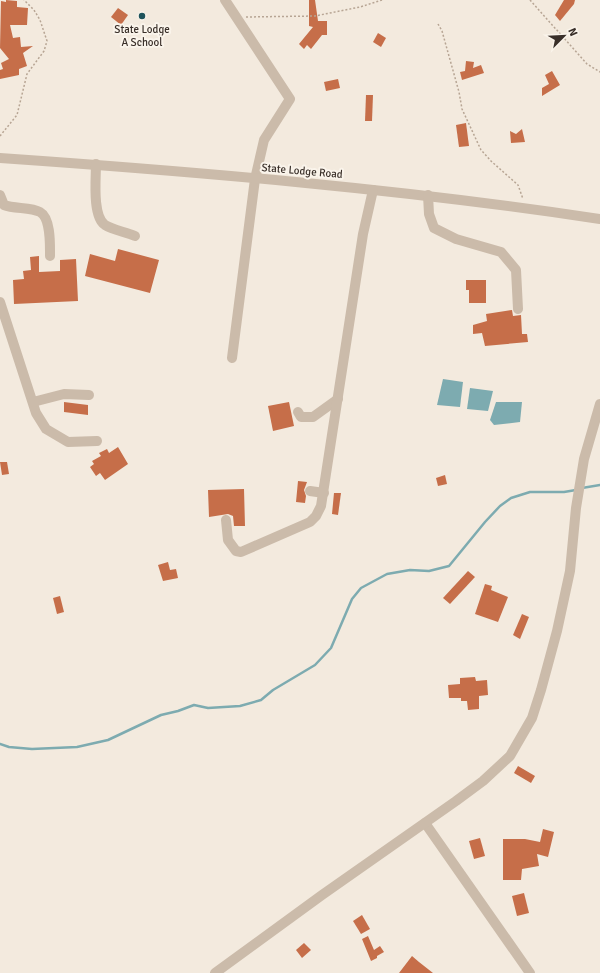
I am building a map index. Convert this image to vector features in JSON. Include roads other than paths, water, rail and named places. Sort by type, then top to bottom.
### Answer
[{"type":"street","points":[[225,0],[290,99],[264,140],[255,179],[232,358]]},
{"type":"street","name":"State Lodge Road","points":[[0,158],[96,164],[428,195],[600,219]]},
{"type":"street","points":[[96,164],[96,192],[100,220],[106,225],[135,236]]},
{"type":"street","points":[[226,520],[228,540],[236,551],[241,552],[310,522],[322,506],[363,234],[373,190]]},
{"type":"street","points":[[0,195],[4,205],[40,212],[46,217],[49,234],[50,256]]},
{"type":"street","points":[[428,195],[429,214],[434,228],[456,239],[501,252],[516,270],[518,309]]},
{"type":"street","points":[[0,302],[36,413],[46,429],[68,442],[97,441]]},
{"type":"street","points":[[33,402],[64,394],[89,395]]},
{"type":"street","points":[[298,412],[301,417],[313,417],[338,399]]},
{"type":"street","points":[[215,973],[316,899],[483,781],[510,756],[532,718],[557,631],[570,571],[578,495],[584,459],[600,404]]},
{"type":"street","points":[[310,491],[324,493]]},
{"type":"street","points":[[425,823],[530,973]]},
{"type":"water","points":[[443,379],[463,382],[460,407],[437,405]]},
{"type":"water","points":[[470,388],[493,391],[488,411],[467,409]]},
{"type":"water","points":[[496,402],[522,402],[520,422],[494,425],[490,420]]},
{"type":"waterway","points":[[582,488],[600,485]]},
{"type":"waterway","points":[[0,744],[9,747],[32,749],[77,747],[108,740],[161,715],[194,705],[208,708],[240,706],[261,700],[273,690],[315,665],[331,648],[352,599],[361,588],[387,574],[410,570],[429,571],[449,566],[485,522],[500,506],[511,498],[530,492],[564,492],[576,490]]},
{"type":"place","name":"State Lodge A School","points":[[142,16]]}]
